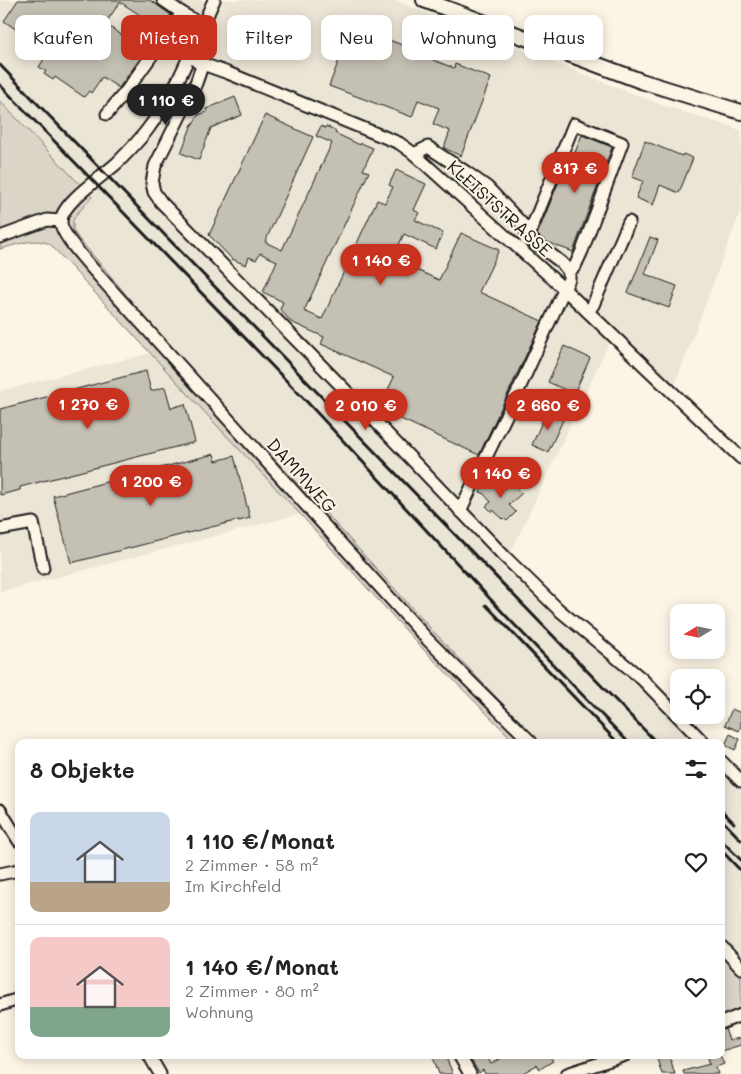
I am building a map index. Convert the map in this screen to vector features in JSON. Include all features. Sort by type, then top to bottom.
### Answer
[{"type":"main road","points":[[424,0],[641,80],[741,112]]},
{"type":"street","points":[[163,0],[186,15]]},
{"type":"street","points":[[207,15],[214,0]]},
{"type":"street","points":[[107,114],[127,90],[182,13]]},
{"type":"street","points":[[0,237],[47,220],[60,221],[62,213],[72,200],[116,163],[150,127],[166,102],[187,60]]},
{"type":"street","name":"KLEISTSTRASSE","points":[[192,60],[399,144],[414,154],[564,289],[741,458]]},
{"type":"street","points":[[203,63],[195,86],[155,166],[152,182],[154,192],[160,202],[354,399],[504,556],[558,609],[642,679],[699,739]]},
{"type":"street","points":[[519,249],[528,237],[574,124],[622,143],[582,251],[575,266],[569,272]]},
{"type":"street","points":[[414,154],[428,147],[468,173],[487,188],[525,226],[528,237],[562,263],[569,272],[569,279],[460,512]]},
{"type":"street","name":"DAMMWEG","points":[[60,221],[63,230],[72,243],[106,284],[240,433],[428,640],[528,739]]},
{"type":"street","points":[[588,312],[593,305],[628,222]]},
{"type":"street","points":[[0,530],[33,523],[44,568]]},
{"type":"street","points":[[725,765],[741,781]]},
{"type":"street","points":[[0,810],[15,834]]},
{"type":"street","points":[[0,874],[15,871]]},
{"type":"street","points":[[725,950],[741,968]]},
{"type":"street","points":[[0,1005],[15,1000]]},
{"type":"street","points":[[725,1021],[741,1015]]},
{"type":"street","points":[[151,1059],[160,1074]]},
{"type":"street","points":[[461,1059],[470,1074]]},
{"type":"street","points":[[567,1074],[613,1059]]},
{"type":"shaded area","points":[[0,0],[394,0],[432,15],[402,15],[402,60],[514,60],[514,47],[524,51],[524,60],[547,60],[662,105],[741,130],[741,210],[674,387],[614,332],[503,569],[638,683],[670,714],[670,724],[680,724],[696,739],[536,739],[433,631],[323,510],[167,344],[75,234],[73,226],[75,216],[92,197],[0,101]]},
{"type":"shaded area","points":[[0,101],[92,197],[75,216],[73,230],[167,344],[323,510],[433,631],[536,739],[512,739],[420,646],[50,244],[31,241],[0,249]]},
{"type":"shaded area","points":[[151,353],[300,514],[0,592],[0,391]]},
{"type":"shaded area","points":[[725,770],[741,787],[741,960],[725,942]]},
{"type":"shaded area","points":[[725,942],[741,960],[741,1011],[725,1016]]},
{"type":"building","points":[[18,0],[150,0],[171,15],[140,15],[120,2],[111,15],[15,15],[15,29],[4,21]]},
{"type":"building","points":[[111,28],[121,34],[121,60],[139,60],[119,88],[102,77],[91,93],[89,91],[84,97],[55,77],[53,80],[44,74],[46,71],[39,67],[43,60],[111,60]]},
{"type":"building","points":[[392,41],[402,45],[402,60],[433,60],[454,68],[455,64],[491,78],[461,156],[444,148],[450,131],[433,124],[439,108],[418,100],[412,117],[329,86],[339,60],[392,60]]},
{"type":"building","points":[[235,97],[242,115],[211,128],[199,160],[181,153],[192,124],[198,115],[207,112],[206,109]]},
{"type":"building","points":[[265,115],[313,137],[265,242],[282,250],[332,143],[316,136],[321,126],[325,128],[326,126],[336,131],[335,133],[360,145],[361,143],[373,148],[363,170],[369,172],[304,311],[322,319],[377,200],[385,203],[393,187],[389,185],[396,170],[426,184],[414,210],[419,213],[415,220],[443,233],[436,249],[404,234],[392,259],[439,280],[461,233],[499,250],[479,292],[542,321],[479,455],[379,409],[394,377],[321,344],[324,337],[291,322],[280,309],[283,302],[263,292],[277,261],[260,253],[256,260],[249,257],[246,265],[232,259],[209,235]]},
{"type":"building","points":[[582,135],[612,147],[573,252],[547,242],[537,235],[570,154],[574,155]]},
{"type":"building","points":[[645,141],[682,156],[683,154],[693,158],[679,193],[660,185],[653,205],[636,198],[643,181],[632,177]]},
{"type":"building","points":[[650,237],[658,240],[645,274],[677,286],[669,308],[628,293]]},
{"type":"building","points":[[564,346],[590,358],[574,394],[548,382]]},
{"type":"building","points":[[146,371],[151,391],[165,387],[171,408],[185,404],[195,442],[20,487],[20,490],[0,495],[0,409]]},
{"type":"building","points":[[547,410],[564,418],[548,452],[532,445]]},
{"type":"building","points":[[214,454],[216,461],[234,456],[250,518],[71,563],[53,496]]},
{"type":"building","points":[[484,481],[503,490],[511,482],[522,493],[509,505],[516,512],[507,521],[486,506],[491,502],[480,492]]},
{"type":"building","points":[[732,709],[741,713],[739,731],[725,725]]},
{"type":"building","points":[[730,734],[740,739],[735,750],[725,745]]},
{"type":"building","points":[[725,1029],[729,1040],[741,1038],[741,1045],[725,1050]]},
{"type":"building","points":[[434,1059],[447,1059],[453,1074],[439,1074]]},
{"type":"building","points":[[470,1059],[488,1059],[491,1064],[500,1059],[552,1059],[553,1061],[540,1069],[537,1065],[521,1074],[485,1074],[483,1070],[479,1073]]},
{"type":"building","points":[[657,1059],[670,1059],[675,1074],[662,1074]]},
{"type":"building","points":[[708,1059],[722,1059],[724,1064],[716,1067],[718,1074],[684,1074],[683,1071],[710,1064]]},
{"type":"railway","points":[[0,65],[653,739]]},
{"type":"railway","points":[[0,85],[308,403],[507,617],[625,739]]},
{"type":"railway","points":[[486,605],[614,739]]},
{"type":"railway","points":[[725,814],[734,823]]},
{"type":"railway","points":[[725,823],[741,840]]},
{"type":"railway","points":[[725,844],[741,860]]},
{"type":"railway","points":[[725,854],[741,871]]}]
